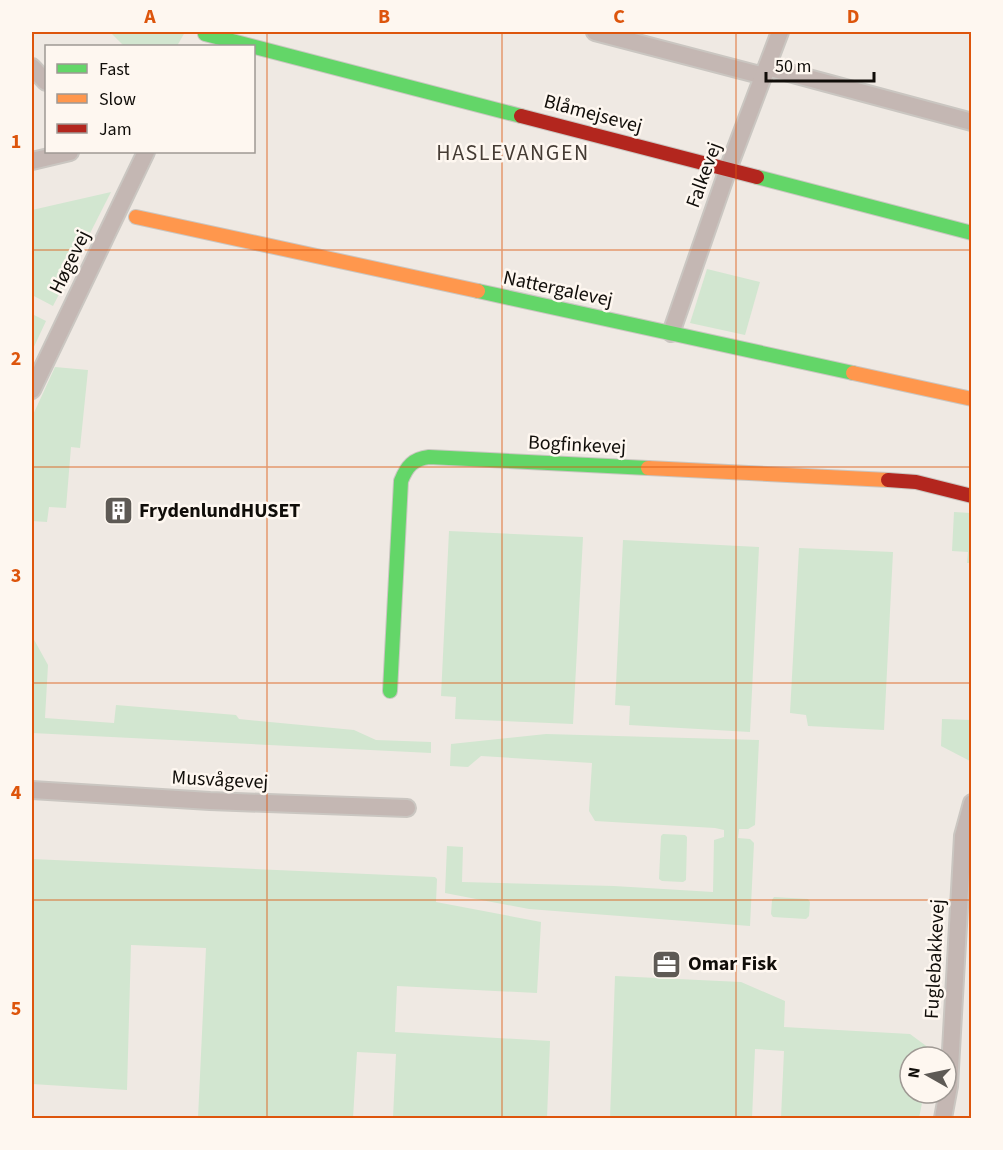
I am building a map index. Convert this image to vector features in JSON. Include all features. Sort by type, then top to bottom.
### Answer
[{"type":"street","points":[[595,32],[972,122]]},
{"type":"street","name":"Falkevej","points":[[671,333],[728,169],[780,32]]},
{"type":"street","name":"Blåmejsevej","points":[[203,37],[235,45]]},
{"type":"street","name":"Blåmejsevej","points":[[255,50],[972,233]]},
{"type":"street","points":[[32,67],[45,81]]},
{"type":"street","points":[[32,161],[66,153]]},
{"type":"street","name":"Høgevej","points":[[32,390],[141,156]]},
{"type":"street","name":"Nattergalevej","points":[[136,217],[972,399]]},
{"type":"street","name":"Bogfinkevej","points":[[390,691],[401,482],[408,464],[423,457],[916,482],[972,496]]},
{"type":"street","name":"Musvågevej","points":[[32,790],[210,801],[407,807]]},
{"type":"street","name":"Fuglebakkevej","points":[[943,1119],[950,1086],[963,836],[972,803]]},
{"type":"street","points":[[954,998],[972,999]]},
{"type":"green space","points":[[110,32],[185,32],[178,45],[123,45]]},
{"type":"green space","points":[[111,192],[53,306],[32,295],[32,210]]},
{"type":"green space","points":[[707,269],[760,282],[745,335],[690,323]]},
{"type":"green space","points":[[32,314],[46,321],[32,351]]},
{"type":"green space","points":[[55,367],[88,370],[80,448],[71,447],[66,508],[49,507],[47,522],[32,521],[32,417]]},
{"type":"green space","points":[[954,512],[971,513],[971,563],[967,563],[968,552],[952,551]]},
{"type":"green space","points":[[449,531],[583,537],[573,724],[455,719],[456,697],[441,696]]},
{"type":"green space","points":[[623,540],[759,547],[750,732],[629,725],[630,706],[615,705]]},
{"type":"green space","points":[[799,548],[893,552],[884,730],[808,726],[806,715],[790,713]]},
{"type":"green space","points":[[32,636],[48,665],[45,718],[114,723],[116,705],[236,715],[239,719],[354,730],[376,740],[431,742],[431,753],[32,733]]},
{"type":"green space","points":[[942,719],[971,720],[970,761],[941,746]]},
{"type":"green space","points":[[546,734],[759,740],[755,825],[748,829],[739,829],[738,838],[750,839],[754,843],[750,926],[529,909],[445,893],[447,846],[463,847],[462,882],[614,886],[713,892],[714,840],[724,837],[724,830],[595,821],[589,811],[592,763],[481,756],[468,767],[450,766],[451,744]]},
{"type":"green space","points":[[663,834],[687,837],[686,880],[683,882],[659,879],[661,836]]},
{"type":"green space","points":[[32,859],[435,877],[437,879],[436,902],[541,922],[537,993],[397,986],[395,1032],[550,1041],[547,1118],[393,1118],[396,1054],[357,1052],[353,1118],[198,1118],[206,948],[131,945],[127,1090],[32,1084]]},
{"type":"green space","points":[[774,897],[808,899],[810,902],[809,916],[806,919],[773,917],[771,914]]},
{"type":"green space","points":[[615,976],[741,982],[785,1001],[784,1027],[910,1034],[925,1045],[898,1045],[898,1105],[922,1105],[919,1118],[781,1118],[784,1051],[755,1049],[752,1118],[610,1118]]},
{"type":"traffic: fast","points":[[205,34],[247,45]]},
{"type":"traffic: fast","points":[[255,47],[521,116]]},
{"type":"traffic: fast","points":[[757,177],[972,233]]},
{"type":"traffic: fast","points":[[478,291],[853,373]]},
{"type":"traffic: fast","points":[[390,691],[401,481],[411,464],[429,457],[648,468]]},
{"type":"traffic: slow","points":[[136,217],[478,291]]},
{"type":"traffic: slow","points":[[853,373],[972,399]]},
{"type":"traffic: slow","points":[[648,468],[888,480]]},
{"type":"traffic: jam","points":[[521,116],[757,177]]},
{"type":"traffic: jam","points":[[888,480],[916,482],[972,496]]},
{"type":"place","name":"FrydenlundHUSET","points":[[118,511]]},
{"type":"place","name":"Omar Fisk","points":[[667,964]]},
{"type":"district","name":"HASLEVANGEN","points":[[513,153]]}]
